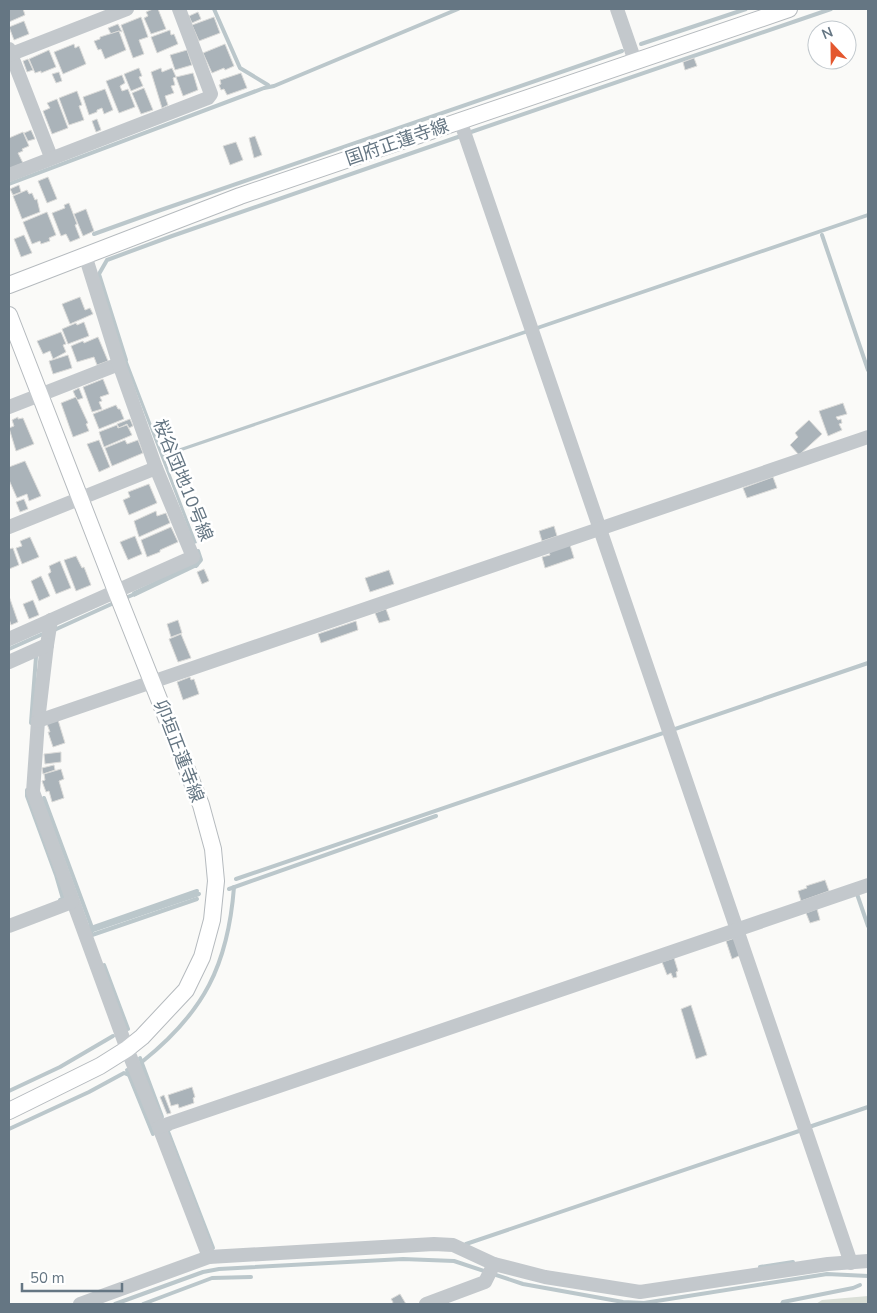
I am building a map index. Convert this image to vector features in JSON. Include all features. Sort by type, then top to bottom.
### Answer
[{"type":"main road","name":"国府正蓮寺線","points":[[9,285],[240,196],[789,9]]},
{"type":"main road","name":"卯垣正蓮寺線","points":[[9,315],[79,499],[201,805],[213,849],[216,881],[212,920],[202,957],[186,990],[147,1031],[126,1049],[84,1074],[9,1111]]},
{"type":"street","points":[[51,157],[9,52],[127,9]]},
{"type":"street","points":[[9,174],[208,98],[211,94],[179,9]]},
{"type":"street","points":[[617,9],[635,61]]},
{"type":"street","points":[[460,120],[851,1263]]},
{"type":"street","name":"桜谷団地10号線","points":[[9,639],[193,557],[156,468],[118,364],[85,255]]},
{"type":"street","points":[[9,406],[118,364]]},
{"type":"street","points":[[38,721],[868,437]]},
{"type":"street","points":[[9,527],[156,468]]},
{"type":"street","points":[[51,620],[46,645],[38,721],[33,792],[126,1049],[159,1127],[209,1257]]},
{"type":"street","points":[[9,662],[46,645]]},
{"type":"street","points":[[159,1127],[868,885]]},
{"type":"street","points":[[9,926],[72,902]]},
{"type":"street","points":[[80,1304],[112,1299],[209,1257],[434,1244],[453,1245],[494,1264],[545,1278],[640,1292],[828,1264],[868,1261]]},
{"type":"street","points":[[426,1304],[485,1282],[494,1264]]},
{"type":"shaded area","points":[[868,213],[868,217],[540,329],[536,332],[525,334],[164,457],[197,543],[194,544],[123,358],[126,357],[163,454]]},
{"type":"shaded area","points":[[197,561],[199,566],[134,597],[132,592]]},
{"type":"shaded area","points":[[868,1296],[868,1304],[816,1304],[822,1300]]},
{"type":"building","points":[[9,9],[23,9],[25,15],[9,22]]},
{"type":"building","points":[[158,9],[166,29],[151,34],[144,18],[148,16],[146,12]]},
{"type":"building","points":[[198,12],[201,19],[192,23],[189,16]]},
{"type":"building","points":[[141,17],[148,37],[139,40],[144,54],[133,58],[121,25]]},
{"type":"building","points":[[214,17],[220,33],[199,41],[192,25]]},
{"type":"building","points":[[24,21],[29,34],[14,40],[9,27]]},
{"type":"building","points":[[118,24],[122,32],[119,31],[111,34],[108,28]]},
{"type":"building","points":[[170,30],[171,35],[174,34],[178,44],[157,53],[151,37]]},
{"type":"building","points":[[119,31],[126,50],[105,59],[101,49],[98,50],[94,41]]},
{"type":"building","points":[[74,44],[75,48],[79,46],[86,64],[63,74],[54,52]]},
{"type":"building","points":[[225,44],[234,66],[212,73],[203,53]]},
{"type":"building","points":[[49,50],[56,67],[41,73],[41,71],[35,73],[29,59]]},
{"type":"building","points":[[187,50],[192,65],[175,70],[170,55]]},
{"type":"building","points":[[694,58],[697,66],[685,70],[683,62]]},
{"type":"building","points":[[28,59],[33,70],[27,72],[23,61]]},
{"type":"building","points":[[139,68],[142,76],[139,77],[143,86],[131,91],[124,74]]},
{"type":"building","points":[[161,68],[162,72],[172,68],[176,77],[173,78],[175,85],[171,86],[174,93],[165,96],[168,105],[162,108],[151,72]]},
{"type":"building","points":[[59,72],[62,81],[56,83],[52,74]]},
{"type":"building","points":[[193,73],[198,90],[183,96],[176,77]]},
{"type":"building","points":[[241,73],[247,88],[227,95],[224,89],[221,90],[220,80]]},
{"type":"building","points":[[122,75],[125,83],[120,86],[122,91],[128,89],[135,107],[119,113],[106,81]]},
{"type":"building","points":[[144,88],[153,110],[141,114],[132,93]]},
{"type":"building","points":[[105,89],[113,110],[104,114],[102,108],[89,115],[83,97]]},
{"type":"building","points":[[77,91],[82,105],[79,106],[84,120],[69,125],[59,98]]},
{"type":"building","points":[[57,99],[68,128],[52,134],[43,111],[50,108],[47,103]]},
{"type":"building","points":[[97,119],[101,130],[96,132],[92,121]]},
{"type":"building","points":[[31,130],[35,139],[28,141],[24,133]]},
{"type":"building","points":[[23,132],[29,146],[18,153],[23,163],[9,169],[9,138]]},
{"type":"building","points":[[255,136],[262,155],[254,158],[249,138]]},
{"type":"building","points":[[236,142],[243,160],[230,165],[223,146]]},
{"type":"building","points":[[48,177],[57,199],[47,203],[38,181]]},
{"type":"building","points":[[19,185],[21,192],[13,195],[10,189]]},
{"type":"building","points":[[27,190],[29,194],[32,193],[35,200],[37,199],[40,212],[22,219],[13,196]]},
{"type":"building","points":[[69,203],[80,238],[70,242],[66,234],[61,236],[52,213],[65,208],[64,205]]},
{"type":"building","points":[[86,209],[94,231],[83,236],[74,214]]},
{"type":"building","points":[[47,212],[56,235],[49,238],[50,241],[41,244],[40,241],[32,244],[23,222]]},
{"type":"building","points":[[24,235],[32,253],[21,257],[14,239]]},
{"type":"building","points":[[80,297],[85,310],[90,308],[93,314],[70,324],[62,304]]},
{"type":"building","points":[[84,322],[89,336],[68,344],[62,329]]},
{"type":"building","points":[[61,332],[66,344],[63,345],[66,352],[53,359],[50,351],[43,354],[37,341]]},
{"type":"building","points":[[98,337],[108,361],[97,365],[94,357],[77,362],[71,346]]},
{"type":"building","points":[[68,355],[72,368],[53,374],[49,361]]},
{"type":"building","points":[[103,379],[109,394],[100,397],[102,401],[99,402],[102,409],[92,412],[83,387]]},
{"type":"building","points":[[79,388],[83,398],[77,400],[73,391]]},
{"type":"building","points":[[76,397],[88,423],[86,424],[89,431],[73,437],[61,403]]},
{"type":"building","points":[[843,403],[847,414],[836,417],[838,420],[841,419],[842,423],[839,424],[842,430],[828,436],[819,411]]},
{"type":"building","points":[[116,405],[124,419],[99,429],[93,414]]},
{"type":"building","points":[[18,417],[18,419],[23,418],[34,444],[16,451],[9,428],[14,426],[12,420]]},
{"type":"building","points":[[130,419],[133,426],[129,428],[127,424],[119,428],[117,424]]},
{"type":"building","points":[[809,420],[822,434],[799,455],[790,445],[798,437],[795,433]]},
{"type":"building","points":[[117,425],[118,428],[127,425],[132,435],[104,447],[99,432]]},
{"type":"building","points":[[99,440],[110,467],[99,472],[87,444]]},
{"type":"building","points":[[125,440],[127,444],[138,440],[143,453],[112,466],[105,448]]},
{"type":"building","points":[[25,461],[41,496],[29,501],[27,494],[17,498],[9,480],[9,467]]},
{"type":"building","points":[[773,477],[777,488],[747,498],[743,488]]},
{"type":"building","points":[[149,484],[157,503],[129,515],[123,500],[130,497],[128,492]]},
{"type":"building","points":[[24,499],[28,509],[20,512],[16,502]]},
{"type":"building","points":[[156,511],[157,516],[166,513],[170,523],[139,537],[134,521]]},
{"type":"building","points":[[554,526],[557,536],[542,541],[539,531]]},
{"type":"building","points":[[171,527],[178,542],[147,557],[141,540]]},
{"type":"building","points":[[135,536],[142,554],[128,560],[120,542]]},
{"type":"building","points":[[30,537],[39,557],[22,564],[16,548],[22,546],[20,541]]},
{"type":"building","points":[[570,545],[574,558],[545,568],[542,557],[550,555],[549,552]]},
{"type":"building","points":[[13,548],[19,565],[9,569],[9,549]]},
{"type":"building","points":[[76,556],[82,568],[84,567],[91,585],[76,591],[64,560]]},
{"type":"building","points":[[60,561],[71,588],[56,594],[48,574],[51,572],[49,566]]},
{"type":"building","points":[[204,569],[209,581],[202,584],[197,572]]},
{"type":"building","points":[[389,570],[394,584],[370,592],[365,578]]},
{"type":"building","points":[[41,576],[50,596],[39,601],[31,581]]},
{"type":"building","points":[[9,596],[18,622],[11,625],[9,619]]},
{"type":"building","points":[[33,600],[39,615],[29,619],[23,604]]},
{"type":"building","points":[[386,609],[390,620],[379,623],[375,613]]},
{"type":"building","points":[[178,620],[182,633],[171,637],[167,624]]},
{"type":"building","points":[[356,621],[358,630],[321,643],[318,634]]},
{"type":"building","points":[[181,634],[191,658],[178,662],[169,639]]},
{"type":"building","points":[[190,677],[191,680],[194,679],[199,694],[183,700],[177,682]]},
{"type":"building","points":[[58,720],[65,743],[53,747],[47,724]]},
{"type":"building","points":[[61,752],[61,762],[45,764],[44,754]]},
{"type":"building","points":[[54,765],[55,770],[43,774],[42,768]]},
{"type":"building","points":[[61,769],[64,779],[59,781],[64,798],[52,802],[49,791],[46,792],[42,781],[45,780],[44,774]]},
{"type":"building","points":[[825,880],[829,891],[801,901],[798,891],[807,888],[806,886]]},
{"type":"building","points":[[817,909],[820,920],[810,923],[806,913]]},
{"type":"building","points":[[735,938],[741,955],[732,959],[726,941]]},
{"type":"building","points":[[674,958],[678,971],[676,972],[677,977],[673,978],[671,973],[667,975],[662,962]]},
{"type":"building","points":[[691,1005],[707,1055],[696,1059],[681,1009]]},
{"type":"building","points":[[192,1087],[195,1097],[193,1098],[194,1103],[179,1108],[178,1104],[171,1106],[168,1095]]},
{"type":"building","points":[[164,1095],[171,1113],[167,1114],[160,1097]]},
{"type":"building","points":[[400,1294],[406,1304],[392,1304],[391,1299]]},
{"type":"waterway","points":[[214,9],[240,68],[268,85]]},
{"type":"waterway","points":[[9,184],[264,88],[274,86],[458,9]]},
{"type":"waterway","points":[[641,44],[746,9]]},
{"type":"waterway","points":[[471,132],[831,9]]},
{"type":"waterway","points":[[94,234],[622,51]]},
{"type":"waterway","points":[[126,360],[99,274],[107,260],[458,137]]},
{"type":"waterway","points":[[822,235],[868,370]]},
{"type":"waterway","points":[[196,566],[201,560],[198,551]]},
{"type":"waterway","points":[[123,599],[137,593]]},
{"type":"waterway","points":[[52,631],[116,602]]},
{"type":"waterway","points":[[9,649],[45,633]]},
{"type":"waterway","points":[[31,723],[36,657]]},
{"type":"waterway","points":[[236,879],[868,663]]},
{"type":"waterway","points":[[27,790],[27,796],[56,875],[63,899],[60,900]]},
{"type":"waterway","points":[[44,798],[91,925],[91,933]]},
{"type":"waterway","points":[[229,889],[436,816]]},
{"type":"waterway","points":[[143,1061],[182,1024],[197,1005],[209,985],[219,963],[226,940],[234,887]]},
{"type":"waterway","points":[[94,927],[197,891]]},
{"type":"waterway","points":[[90,931],[199,894]]},
{"type":"waterway","points":[[857,894],[868,926]]},
{"type":"waterway","points":[[92,935],[197,899]]},
{"type":"waterway","points":[[104,965],[128,1029]]},
{"type":"waterway","points":[[9,1091],[60,1067],[113,1036]]},
{"type":"waterway","points":[[140,1058],[162,1117]]},
{"type":"waterway","points":[[127,1070],[153,1134]]},
{"type":"waterway","points":[[9,1129],[89,1092],[124,1073],[129,1075]]},
{"type":"waterway","points":[[809,1127],[868,1107]]},
{"type":"waterway","points":[[170,1129],[167,1129],[213,1248]]},
{"type":"waterway","points":[[464,1247],[466,1244],[802,1130]]},
{"type":"waterway","points":[[115,1304],[203,1272],[219,1269],[403,1259],[454,1261],[523,1284],[623,1302],[644,1303],[827,1274],[868,1276]]},
{"type":"waterway","points":[[760,1267],[793,1262]]},
{"type":"waterway","points":[[143,1304],[212,1278],[251,1277]]},
{"type":"waterway","points":[[782,1304],[783,1302],[860,1285]]}]
